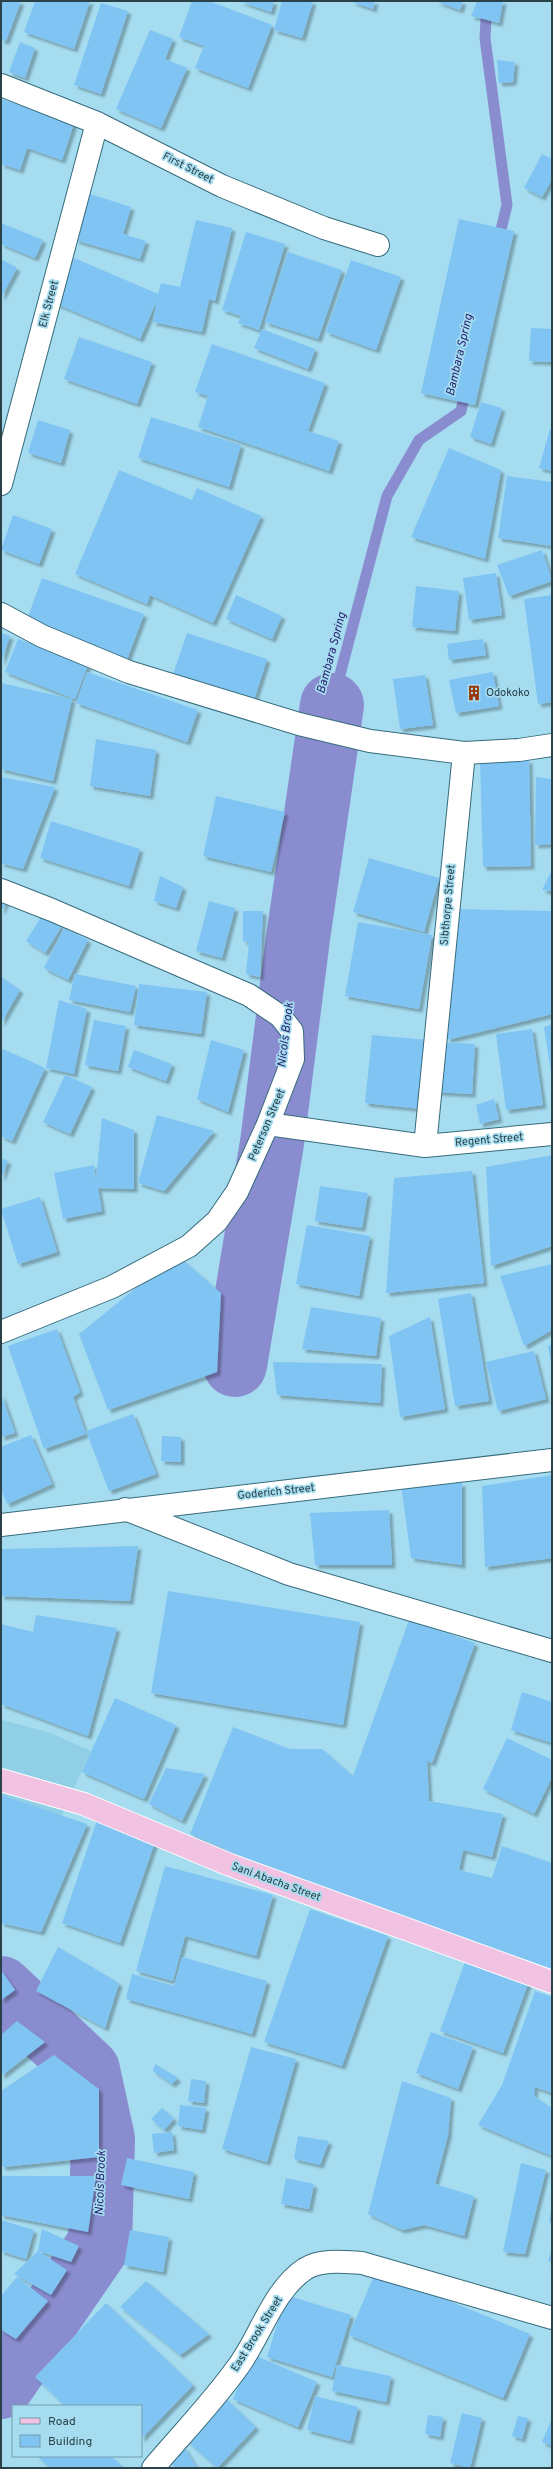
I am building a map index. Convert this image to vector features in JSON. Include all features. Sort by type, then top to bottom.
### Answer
[{"type":"main road","name":"Sani Abacha Street","points":[[1,1780],[84,1804],[230,1865],[552,1982]]},
{"type":"street","name":"First Street","points":[[1,85],[97,123],[222,186],[324,228],[378,245]]},
{"type":"street","name":"Elk Street","points":[[1,484],[9,416],[97,123]]},
{"type":"street","points":[[1,614],[42,636],[129,672],[299,724],[370,741],[464,753],[519,750],[552,745]]},
{"type":"street","name":"Sibthorpe Street","points":[[426,1146],[464,753]]},
{"type":"street","name":"Peterson Street","points":[[1,890],[52,910],[249,995],[280,1016],[292,1031],[293,1059],[274,1125],[237,1192],[217,1221],[189,1246],[112,1286],[1,1332]]},
{"type":"street","name":"Regent Street","points":[[274,1125],[426,1146],[552,1134]]},
{"type":"street","name":"Goderich Street","points":[[1,1525],[125,1509],[416,1478],[552,1460]]},
{"type":"street","points":[[125,1509],[289,1574],[552,1651]]},
{"type":"street","name":"East Brook Street","points":[[153,2468],[238,2368],[261,2325],[283,2292],[306,2269],[331,2261],[362,2263],[552,2318]]},
{"type":"shaded area","points":[[1,1720],[48,1732],[91,1751],[54,1833],[1,1815]]},
{"type":"building","points":[[1,1],[21,1],[6,41],[1,40]]},
{"type":"building","points":[[35,1],[90,1],[74,49],[24,32]]},
{"type":"building","points":[[192,1],[209,1],[272,25],[248,88],[195,68],[204,46],[179,37]]},
{"type":"building","points":[[239,1],[274,1],[271,12]]},
{"type":"building","points":[[282,1],[313,1],[302,38],[274,30]]},
{"type":"building","points":[[350,1],[375,1],[373,9]]},
{"type":"building","points":[[435,1],[463,1],[460,10]]},
{"type":"building","points":[[477,1],[503,1],[499,23],[471,16]]},
{"type":"building","points":[[101,3],[128,11],[101,94],[74,85]]},
{"type":"building","points":[[150,30],[173,39],[165,59],[187,68],[161,128],[116,109]]},
{"type":"building","points":[[20,42],[35,48],[25,78],[9,72]]},
{"type":"building","points":[[497,60],[515,62],[513,82],[499,83]]},
{"type":"building","points":[[1,99],[74,123],[62,160],[27,148],[20,170],[1,164]]},
{"type":"building","points":[[542,154],[552,159],[552,179],[542,197],[524,188]]},
{"type":"building","points":[[90,194],[131,207],[123,234],[146,241],[140,259],[75,240]]},
{"type":"building","points":[[459,219],[514,231],[475,405],[421,393]]},
{"type":"building","points":[[196,220],[232,228],[215,301],[209,299],[202,332],[153,322],[157,300],[140,339],[54,303],[74,258],[158,294],[161,283],[180,287]]},
{"type":"building","points":[[1,223],[43,240],[35,258],[1,244]]},
{"type":"building","points":[[246,232],[285,244],[259,330],[238,323],[241,316],[222,310]]},
{"type":"building","points":[[288,252],[342,270],[318,339],[265,322]]},
{"type":"building","points":[[1,259],[17,268],[1,298]]},
{"type":"building","points":[[351,260],[401,277],[376,350],[326,332]]},
{"type":"building","points":[[531,328],[552,329],[552,362],[529,361]]},
{"type":"building","points":[[262,329],[315,349],[308,369],[254,348]]},
{"type":"building","points":[[79,337],[152,362],[137,404],[64,379]]},
{"type":"building","points":[[212,344],[325,383],[308,431],[339,441],[329,471],[198,427],[208,396],[195,392]]},
{"type":"building","points":[[481,402],[502,408],[491,444],[470,437]]},
{"type":"building","points":[[151,417],[241,445],[229,487],[138,458]]},
{"type":"building","points":[[38,420],[70,430],[61,463],[28,453]]},
{"type":"building","points":[[550,429],[552,430],[552,471],[539,468]]},
{"type":"building","points":[[449,448],[501,470],[485,559],[411,537]]},
{"type":"building","points":[[119,470],[192,500],[197,488],[261,516],[213,623],[150,595],[147,604],[75,574]]},
{"type":"building","points":[[507,476],[552,482],[552,546],[498,538]]},
{"type":"building","points":[[13,515],[52,529],[39,564],[1,550]]},
{"type":"building","points":[[542,550],[552,581],[509,596],[497,565]]},
{"type":"building","points":[[496,573],[502,615],[469,620],[463,578]]},
{"type":"building","points":[[42,578],[144,614],[126,662],[25,625]]},
{"type":"building","points":[[416,586],[459,591],[455,631],[412,627]]},
{"type":"building","points":[[236,595],[282,616],[272,639],[226,619]]},
{"type":"building","points":[[552,595],[552,702],[538,704],[524,599]]},
{"type":"building","points":[[1,633],[10,636],[1,663]]},
{"type":"building","points":[[187,633],[267,659],[252,706],[171,680]]},
{"type":"building","points":[[18,639],[88,665],[75,699],[5,672]]},
{"type":"building","points":[[483,639],[486,655],[449,660],[447,644]]},
{"type":"building","points":[[87,672],[198,710],[187,742],[76,703]]},
{"type":"building","name":"Odokoko","points":[[493,672],[499,706],[456,713],[449,680]]},
{"type":"building","points":[[425,675],[433,725],[400,729],[393,679]]},
{"type":"building","points":[[1,683],[72,699],[53,781],[1,769]]},
{"type":"building","points":[[96,739],[156,750],[150,796],[90,786]]},
{"type":"building","points":[[529,760],[531,866],[483,867],[480,761]]},
{"type":"building","points":[[1,777],[55,787],[23,869],[1,863]]},
{"type":"building","points":[[536,777],[552,779],[552,844],[535,845]]},
{"type":"building","points":[[216,796],[285,812],[271,872],[203,856]]},
{"type":"building","points":[[51,821],[140,849],[129,886],[40,858]]},
{"type":"building","points":[[369,858],[439,878],[424,932],[353,912]]},
{"type":"building","points":[[552,870],[552,891],[542,890]]},
{"type":"building","points":[[160,876],[183,887],[176,908],[154,901]]},
{"type":"building","points":[[1,899],[6,901],[1,912]]},
{"type":"building","points":[[209,901],[235,908],[222,958],[196,951]]},
{"type":"building","points":[[453,909],[552,911],[552,1014],[447,1040]]},
{"type":"building","points":[[243,911],[263,911],[260,977],[246,974],[249,943],[243,941]]},
{"type":"building","points":[[43,914],[62,926],[45,953],[26,941]]},
{"type":"building","points":[[358,922],[432,935],[419,1009],[345,996]]},
{"type":"building","points":[[64,928],[88,940],[68,980],[44,968]]},
{"type":"building","points":[[75,974],[136,986],[130,1012],[69,1000]]},
{"type":"building","points":[[1,977],[20,990],[1,1023]]},
{"type":"building","points":[[139,984],[207,992],[201,1034],[134,1025]]},
{"type":"building","points":[[59,1000],[87,1009],[74,1074],[46,1068]]},
{"type":"building","points":[[94,1020],[126,1026],[118,1071],[85,1065]]},
{"type":"building","points":[[552,1024],[552,1072],[551,1072],[544,1027]]},
{"type":"building","points":[[532,1029],[543,1105],[506,1110],[496,1034]]},
{"type":"building","points":[[372,1035],[428,1040],[422,1109],[365,1103]]},
{"type":"building","points":[[211,1040],[244,1050],[228,1112],[197,1099]]},
{"type":"building","points":[[438,1042],[475,1044],[472,1094],[436,1092]]},
{"type":"building","points":[[3,1049],[45,1068],[12,1141],[1,1136],[1,1054]]},
{"type":"building","points":[[134,1050],[172,1064],[166,1081],[128,1067]]},
{"type":"building","points":[[65,1075],[92,1087],[70,1134],[43,1122]]},
{"type":"building","points":[[494,1099],[499,1119],[480,1124],[476,1105]]},
{"type":"building","points":[[157,1115],[214,1131],[164,1191],[138,1183]]},
{"type":"building","points":[[102,1118],[134,1130],[134,1189],[98,1188],[102,1211],[63,1219],[54,1173],[94,1165],[96,1180]]},
{"type":"building","points":[[552,1155],[552,1246],[491,1266],[486,1167]]},
{"type":"building","points":[[1,1158],[8,1161],[1,1179]]},
{"type":"building","points":[[472,1171],[484,1283],[386,1293],[394,1178]]},
{"type":"building","points":[[320,1186],[368,1193],[362,1228],[315,1221]]},
{"type":"building","points":[[40,1197],[57,1252],[18,1264],[1,1209]]},
{"type":"building","points":[[307,1225],[370,1236],[359,1296],[296,1284]]},
{"type":"building","points":[[177,1255],[221,1293],[217,1372],[108,1410],[79,1334]]},
{"type":"building","points":[[552,1264],[552,1330],[524,1346],[500,1276]]},
{"type":"building","points":[[471,1293],[489,1401],[455,1406],[438,1299]]},
{"type":"building","points":[[311,1307],[381,1318],[376,1356],[302,1349]]},
{"type":"building","points":[[430,1317],[445,1409],[400,1417],[389,1336]]},
{"type":"building","points":[[57,1329],[80,1392],[73,1397],[86,1434],[44,1449],[8,1346]]},
{"type":"building","points":[[552,1345],[552,1363],[551,1363],[548,1346]]},
{"type":"building","points":[[534,1351],[546,1399],[498,1411],[486,1362]]},
{"type":"building","points":[[273,1362],[382,1364],[380,1403],[277,1395]]},
{"type":"building","points":[[1,1393],[15,1433],[1,1437]]},
{"type":"building","points":[[133,1414],[156,1474],[109,1491],[86,1431]]},
{"type":"building","points":[[31,1435],[52,1484],[7,1504],[1,1489],[1,1447]]},
{"type":"building","points":[[162,1436],[181,1437],[181,1462],[161,1461]]},
{"type":"building","points":[[552,1475],[552,1558],[485,1567],[482,1486]]},
{"type":"building","points":[[462,1483],[462,1565],[411,1558],[401,1485]]},
{"type":"building","points":[[389,1510],[392,1565],[315,1565],[310,1513]]},
{"type":"building","points":[[138,1546],[130,1601],[1,1596],[1,1549]]},
{"type":"building","points":[[168,1591],[360,1622],[343,1725],[151,1693]]},
{"type":"building","points":[[36,1615],[117,1628],[88,1736],[1,1704],[1,1624],[33,1632]]},
{"type":"building","points":[[409,1620],[475,1643],[432,1763],[427,1761],[429,1801],[503,1814],[492,1857],[463,1850],[459,1870],[492,1878],[502,1846],[552,1863],[552,1970],[392,1917],[251,1861],[190,1834],[233,1727],[290,1749],[322,1749],[353,1776]]},
{"type":"building","points":[[522,1692],[552,1702],[552,1743],[511,1730]]},
{"type":"building","points":[[115,1698],[176,1725],[144,1799],[82,1772]]},
{"type":"building","points":[[507,1738],[552,1760],[552,1777],[534,1814],[483,1789]]},
{"type":"building","points":[[166,1768],[205,1774],[182,1821],[149,1804]]},
{"type":"building","points":[[1,1795],[87,1824],[41,1932],[1,1923]]},
{"type":"building","points":[[97,1820],[156,1839],[120,1943],[62,1923]]},
{"type":"building","points":[[165,1866],[273,1895],[256,1956],[185,1936],[173,1981],[136,1971]]},
{"type":"building","points":[[310,1909],[388,1936],[342,2066],[264,2042]]},
{"type":"building","points":[[58,1947],[119,1983],[105,2028],[36,1991]]},
{"type":"building","points":[[467,1956],[530,1978],[503,2053],[440,2031]]},
{"type":"building","points":[[182,1957],[267,1981],[252,2034],[126,1999],[132,1974],[174,1986]]},
{"type":"building","points":[[1,1970],[15,1990],[1,2000]]},
{"type":"building","points":[[535,1991],[552,1997],[552,2093],[535,2087],[534,2096],[552,2108],[552,2156],[478,2125],[502,2085]]},
{"type":"building","points":[[17,2021],[45,2042],[1,2076],[1,2035]]},
{"type":"building","points":[[431,2032],[473,2047],[458,2089],[416,2073]]},
{"type":"building","points":[[251,2047],[296,2059],[267,2162],[222,2149]]},
{"type":"building","points":[[54,2055],[99,2089],[99,2157],[3,2167],[1,2163],[1,2091]]},
{"type":"building","points":[[155,2064],[178,2078],[172,2084],[153,2071]]},
{"type":"building","points":[[191,2079],[206,2081],[204,2103],[188,2101]]},
{"type":"building","points":[[402,2081],[451,2098],[448,2135],[435,2184],[474,2196],[464,2236],[424,2225],[402,2230],[368,2214]]},
{"type":"building","points":[[180,2105],[206,2108],[202,2130],[178,2126]]},
{"type":"building","points":[[162,2108],[174,2119],[164,2130],[151,2119]]},
{"type":"building","points":[[172,2132],[174,2150],[154,2153],[152,2134]]},
{"type":"building","points":[[298,2136],[329,2141],[320,2165],[294,2159]]},
{"type":"building","points":[[127,2158],[194,2172],[189,2199],[121,2185]]},
{"type":"building","points":[[521,2163],[546,2170],[525,2254],[503,2252]]},
{"type":"building","points":[[1,2176],[96,2176],[88,2232],[1,2215]]},
{"type":"building","points":[[286,2178],[314,2184],[309,2209],[281,2204]]},
{"type":"building","points":[[552,2211],[552,2223],[549,2222]]},
{"type":"building","points":[[1,2220],[34,2230],[26,2259],[1,2251]]},
{"type":"building","points":[[42,2229],[79,2246],[71,2262],[38,2251]]},
{"type":"building","points":[[130,2230],[169,2237],[163,2272],[124,2265]]},
{"type":"building","points":[[552,2250],[552,2262],[548,2261]]},
{"type":"building","points":[[38,2251],[67,2270],[51,2295],[14,2274]]},
{"type":"building","points":[[376,2271],[530,2334],[503,2398],[349,2335]]},
{"type":"building","points":[[17,2277],[48,2301],[16,2339],[1,2330],[1,2296]]},
{"type":"building","points":[[146,2281],[209,2334],[180,2355],[120,2307]]},
{"type":"building","points":[[286,2295],[351,2315],[332,2377],[267,2357]]},
{"type":"building","points":[[106,2303],[193,2385],[142,2438],[142,2405],[64,2405],[35,2377]]},
{"type":"building","points":[[252,2354],[317,2382],[298,2427],[233,2399]]},
{"type":"building","points":[[337,2365],[391,2376],[386,2402],[332,2391]]},
{"type":"building","points":[[315,2396],[358,2407],[350,2441],[307,2430]]},
{"type":"building","points":[[224,2397],[256,2427],[217,2468],[186,2440]]},
{"type":"building","points":[[462,2413],[482,2418],[470,2468],[450,2463]]},
{"type":"building","points":[[428,2415],[443,2417],[440,2437],[425,2434]]},
{"type":"building","points":[[518,2416],[528,2418],[522,2439],[512,2436]]},
{"type":"building","points":[[552,2418],[552,2446],[542,2442]]},
{"type":"building","points":[[184,2447],[197,2468],[175,2468],[168,2458]]},
{"type":"building","points":[[38,2457],[112,2457],[124,2468],[50,2468]]},
{"type":"waterway","name":"Bambara Spring","points":[[487,1],[485,38],[507,205],[498,242]]},
{"type":"waterway","name":"Bambara Spring","points":[[332,705],[387,496],[419,440],[461,411],[466,388]]},
{"type":"waterway","name":"Nicols Brook","points":[[235,1365],[272,1143],[298,938],[332,705]]},
{"type":"waterway","name":"Nicols Brook","points":[[1,1988],[88,2070],[103,2139],[100,2243],[1,2387]]},
{"type":"place","name":"Odokoko","points":[[474,693]]}]
